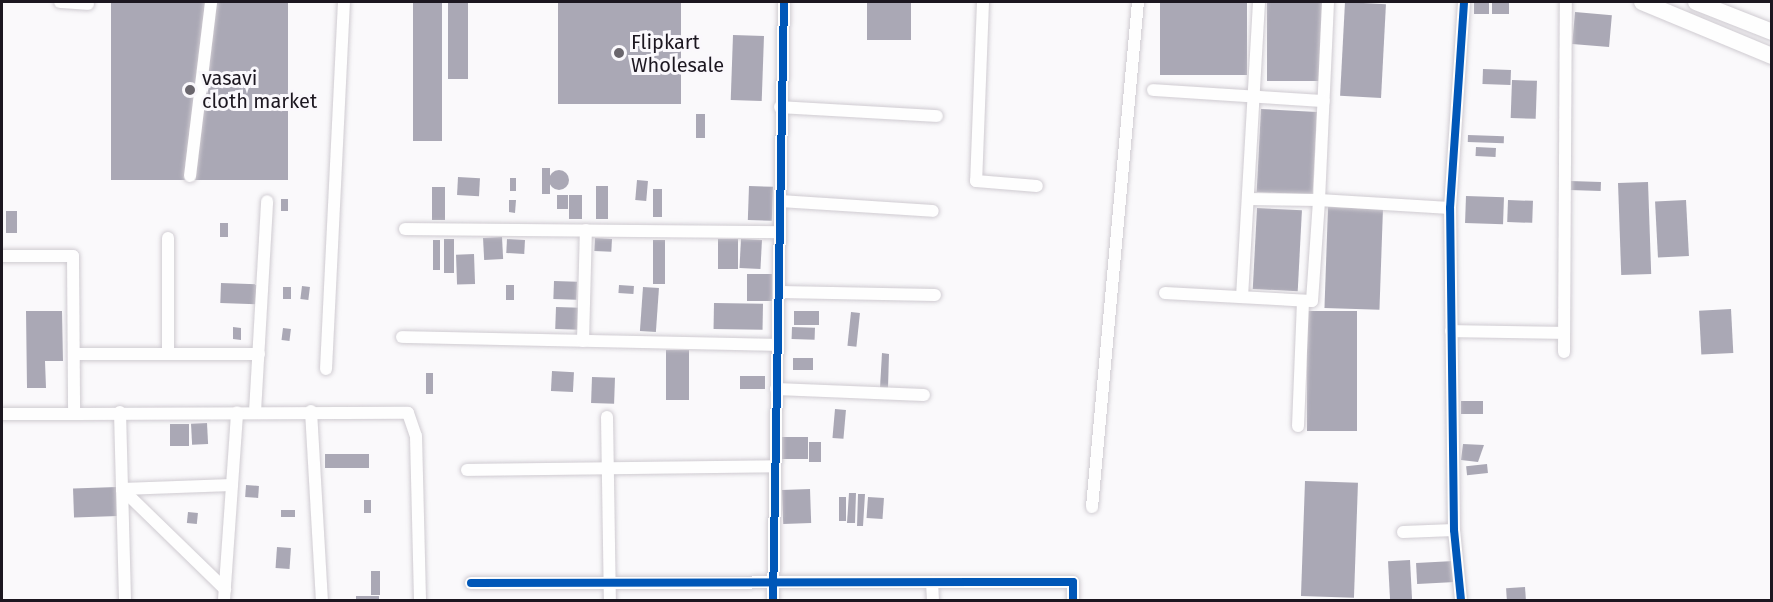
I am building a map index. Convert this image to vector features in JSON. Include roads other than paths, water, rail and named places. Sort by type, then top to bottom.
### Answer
[{"type":"main road","points":[[1642,2],[1772,56]]},
{"type":"main road","points":[[1696,2],[1772,32]]},
{"type":"street","points":[[60,2],[88,4]]},
{"type":"street","points":[[190,176],[212,2]]},
{"type":"street","points":[[326,369],[344,2]]},
{"type":"street","points":[[773,600],[773,466],[776,345],[780,292],[780,108],[784,2]]},
{"type":"street","points":[[983,2],[976,182],[1037,186]]},
{"type":"street","points":[[1092,507],[1138,2]]},
{"type":"street","points":[[1242,297],[1259,2]]},
{"type":"street","points":[[1165,293],[1312,301],[1328,2]]},
{"type":"street","points":[[1461,600],[1454,530],[1450,208],[1464,2]]},
{"type":"street","points":[[1564,352],[1566,2]]},
{"type":"street","points":[[1153,90],[1324,101]]},
{"type":"street","points":[[780,108],[937,116]]},
{"type":"street","points":[[1248,199],[1319,200],[1450,208]]},
{"type":"street","points":[[255,412],[267,201]]},
{"type":"street","points":[[780,201],[933,211]]},
{"type":"street","points":[[405,229],[780,232]]},
{"type":"street","points":[[583,341],[586,230]]},
{"type":"street","points":[[168,238],[168,354]]},
{"type":"street","points":[[2,256],[73,256],[74,414]]},
{"type":"street","points":[[780,292],[935,295]]},
{"type":"street","points":[[1298,426],[1303,301]]},
{"type":"street","points":[[1451,331],[1563,333]]},
{"type":"street","points":[[402,337],[776,345]]},
{"type":"street","points":[[74,354],[259,354]]},
{"type":"street","points":[[776,389],[924,395]]},
{"type":"street","points":[[2,414],[399,410],[414,421],[420,600]]},
{"type":"street","points":[[225,595],[237,411]]},
{"type":"street","points":[[311,411],[322,600]]},
{"type":"street","points":[[120,412],[125,600]]},
{"type":"street","points":[[607,417],[610,600]]},
{"type":"street","points":[[467,470],[773,466]]},
{"type":"street","points":[[122,489],[232,486]]},
{"type":"street","points":[[122,489],[225,595]]},
{"type":"street","points":[[1403,532],[1454,530]]},
{"type":"street","points":[[932,582],[933,600]]},
{"type":"street","points":[[471,583],[1073,582],[1073,600]]},
{"type":"place","name":"Flipkart Wholesale","points":[[619,53]]},
{"type":"place","name":"vasavi cloth market","points":[[190,90]]}]
